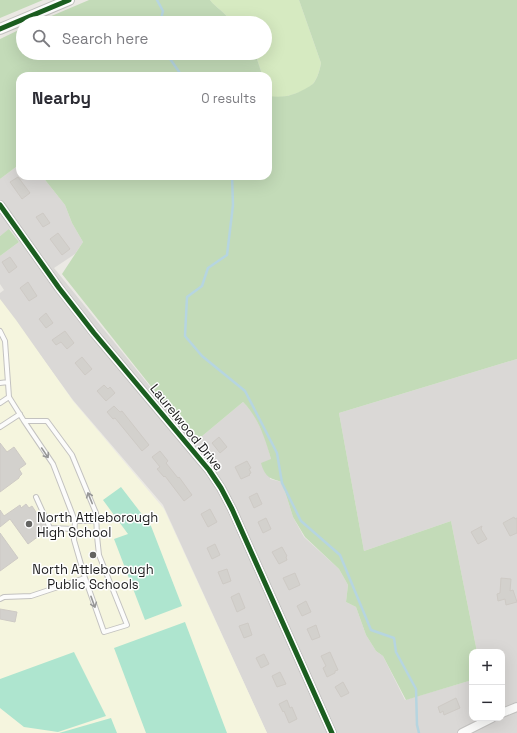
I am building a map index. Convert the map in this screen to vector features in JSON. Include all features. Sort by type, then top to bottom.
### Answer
[{"type":"street","points":[[31,16],[69,0]]},
{"type":"street","points":[[0,29],[16,22]]},
{"type":"street","name":"Laurelwood Drive","points":[[0,205],[58,288],[218,482],[332,733]]},
{"type":"street","points":[[505,712],[517,706]]},
{"type":"street","points":[[463,733],[486,721]]},
{"type":"lane","points":[[0,331],[5,342],[9,397],[24,421],[53,464],[75,521],[74,540],[85,578],[104,632],[127,625],[99,555],[96,536],[96,513],[72,455],[47,421],[24,421]]},
{"type":"lane","points":[[0,383],[8,382]]},
{"type":"lane","points":[[0,403],[9,397]]},
{"type":"lane","points":[[0,427],[20,414]]},
{"type":"lane","points":[[36,497],[50,528],[74,529]]},
{"type":"lane","points":[[75,521],[96,521]]},
{"type":"lane","points":[[0,599],[4,597],[31,596],[85,578]]},
{"type":"shaded area","points":[[16,167],[16,180],[45,180],[65,205],[72,223],[83,242],[75,254],[54,268],[195,442],[243,402],[253,413],[265,437],[271,459],[270,479],[282,482],[293,517],[304,537],[339,569],[348,585],[346,602],[356,607],[366,635],[376,651],[383,656],[405,700],[469,681],[469,721],[505,721],[505,649],[476,649],[451,521],[364,551],[339,413],[517,359],[517,733],[267,733],[163,505],[73,400],[0,300],[0,293],[4,290],[0,284],[0,256],[19,242],[10,229],[0,236],[0,179]]},
{"type":"shaded area","name":"North Attleborough Public Schools","points":[[0,299],[73,401],[164,509],[267,733],[0,733]]},
{"type":"green space","points":[[0,0],[43,0],[0,18]]},
{"type":"green space","points":[[89,0],[210,0],[227,16],[51,16]]},
{"type":"green space","points":[[210,0],[299,0],[321,63],[317,77],[313,84],[300,92],[290,95],[272,97],[272,72],[261,72],[257,60],[272,60],[272,16],[227,16]]},
{"type":"green space","points":[[299,0],[517,0],[517,359],[339,413],[364,551],[451,521],[476,649],[469,649],[469,681],[406,700],[383,656],[376,651],[366,635],[356,607],[346,602],[348,585],[339,569],[305,537],[293,517],[282,482],[271,478],[264,471],[261,463],[271,459],[260,428],[253,414],[243,402],[195,442],[62,274],[83,242],[72,223],[65,205],[45,180],[272,180],[272,96],[287,96],[309,87],[313,84],[319,72],[321,63]]},
{"type":"green space","points":[[16,31],[16,60],[257,60],[261,72],[16,72],[16,167],[0,179],[0,39]]},
{"type":"green space","points":[[9,229],[19,242],[0,256],[0,236]]},
{"type":"green space","points":[[121,487],[151,526],[182,606],[145,620],[114,539],[128,534],[103,500]]},
{"type":"green space","points":[[185,622],[227,733],[146,733],[114,648]]},
{"type":"green space","points":[[74,652],[106,716],[58,732],[24,727],[0,708],[0,679]]},
{"type":"green space","points":[[111,718],[117,733],[59,733]]},
{"type":"building","points":[[16,178],[16,180],[20,180],[30,193],[22,199],[10,182]]},
{"type":"building","points":[[43,213],[50,223],[43,227],[36,217]]},
{"type":"building","points":[[58,233],[70,249],[62,255],[50,239]]},
{"type":"building","points":[[10,257],[17,267],[9,273],[2,262]]},
{"type":"building","points":[[28,282],[37,296],[29,301],[20,288]]},
{"type":"building","points":[[46,313],[53,323],[46,328],[39,319]]},
{"type":"building","points":[[65,331],[74,343],[67,349],[61,342],[56,345],[52,340]]},
{"type":"building","points":[[82,357],[92,369],[85,375],[75,363]]},
{"type":"building","points":[[104,385],[108,389],[110,387],[115,393],[106,401],[97,391]]},
{"type":"building","points":[[114,406],[120,412],[122,411],[149,445],[142,451],[115,418],[113,419],[107,412]]},
{"type":"building","points":[[219,437],[227,447],[220,453],[212,443]]},
{"type":"building","name":"North Attleborough High School","points":[[0,443],[7,452],[14,447],[26,464],[19,469],[22,474],[19,478],[0,492]]},
{"type":"building","points":[[160,451],[168,461],[166,463],[178,478],[179,477],[192,495],[184,501],[165,476],[164,477],[157,469],[160,467],[152,457]]},
{"type":"building","points":[[247,461],[251,468],[249,469],[251,473],[249,474],[250,475],[241,479],[235,467]]},
{"type":"building","points":[[257,493],[262,504],[254,508],[249,497]]},
{"type":"building","name":"North Attleborough High School","points":[[26,504],[29,508],[32,506],[47,530],[28,544],[10,519],[0,527],[0,510],[4,516],[20,505],[21,508]]},
{"type":"building","points":[[210,509],[217,522],[208,527],[201,514]]},
{"type":"building","points":[[514,517],[515,519],[517,518],[517,533],[510,536],[503,523]]},
{"type":"building","points":[[266,518],[271,529],[263,533],[258,522]]},
{"type":"building","points":[[482,526],[481,529],[487,539],[478,544],[471,532]]},
{"type":"building","name":"North Attleborough High School","points":[[0,533],[18,558],[0,571]]},
{"type":"building","points":[[215,544],[220,555],[212,559],[207,548]]},
{"type":"building","points":[[282,547],[287,556],[287,560],[279,564],[272,552]]},
{"type":"building","points":[[227,569],[231,581],[223,584],[218,572]]},
{"type":"building","points":[[295,573],[300,585],[289,590],[283,578]]},
{"type":"building","points":[[501,578],[511,579],[510,591],[513,590],[517,602],[506,605],[505,599],[498,601],[497,594],[500,593]]},
{"type":"building","points":[[239,593],[245,608],[237,612],[231,597]]},
{"type":"building","points":[[306,601],[311,612],[302,616],[297,606]]},
{"type":"building","points":[[0,609],[17,612],[15,622],[0,619]]},
{"type":"building","points":[[248,623],[252,635],[244,638],[239,626]]},
{"type":"building","points":[[316,625],[320,637],[312,640],[307,629]]},
{"type":"building","points":[[330,652],[338,670],[327,677],[323,668],[326,666],[321,656]]},
{"type":"building","points":[[264,654],[269,664],[261,668],[256,658]]},
{"type":"building","points":[[280,672],[286,684],[277,687],[272,676]]},
{"type":"building","points":[[343,682],[349,693],[341,697],[335,687]]},
{"type":"building","points":[[456,698],[460,708],[444,715],[443,711],[440,713],[438,707]]},
{"type":"building","points":[[287,700],[297,719],[289,723],[279,704]]},
{"type":"waterway","points":[[157,0],[163,11],[162,16]]},
{"type":"waterway","points":[[171,60],[179,72]]},
{"type":"waterway","points":[[232,180],[233,205],[227,255],[208,268],[202,286],[187,297],[185,336],[202,356],[245,391],[277,453],[282,483],[301,521],[340,555],[371,630],[394,638],[396,652],[416,689],[417,725],[419,733]]},
{"type":"cycle path","points":[[31,16],[69,0]]},
{"type":"cycle path","points":[[0,29],[16,22]]},
{"type":"cycle path","points":[[0,205],[59,288],[94,333],[209,470],[221,488],[232,509],[332,733]]},
{"type":"place","name":"North Attleborough High School","points":[[29,524]]},
{"type":"place","name":"North Attleborough Public Schools","points":[[93,555]]}]
